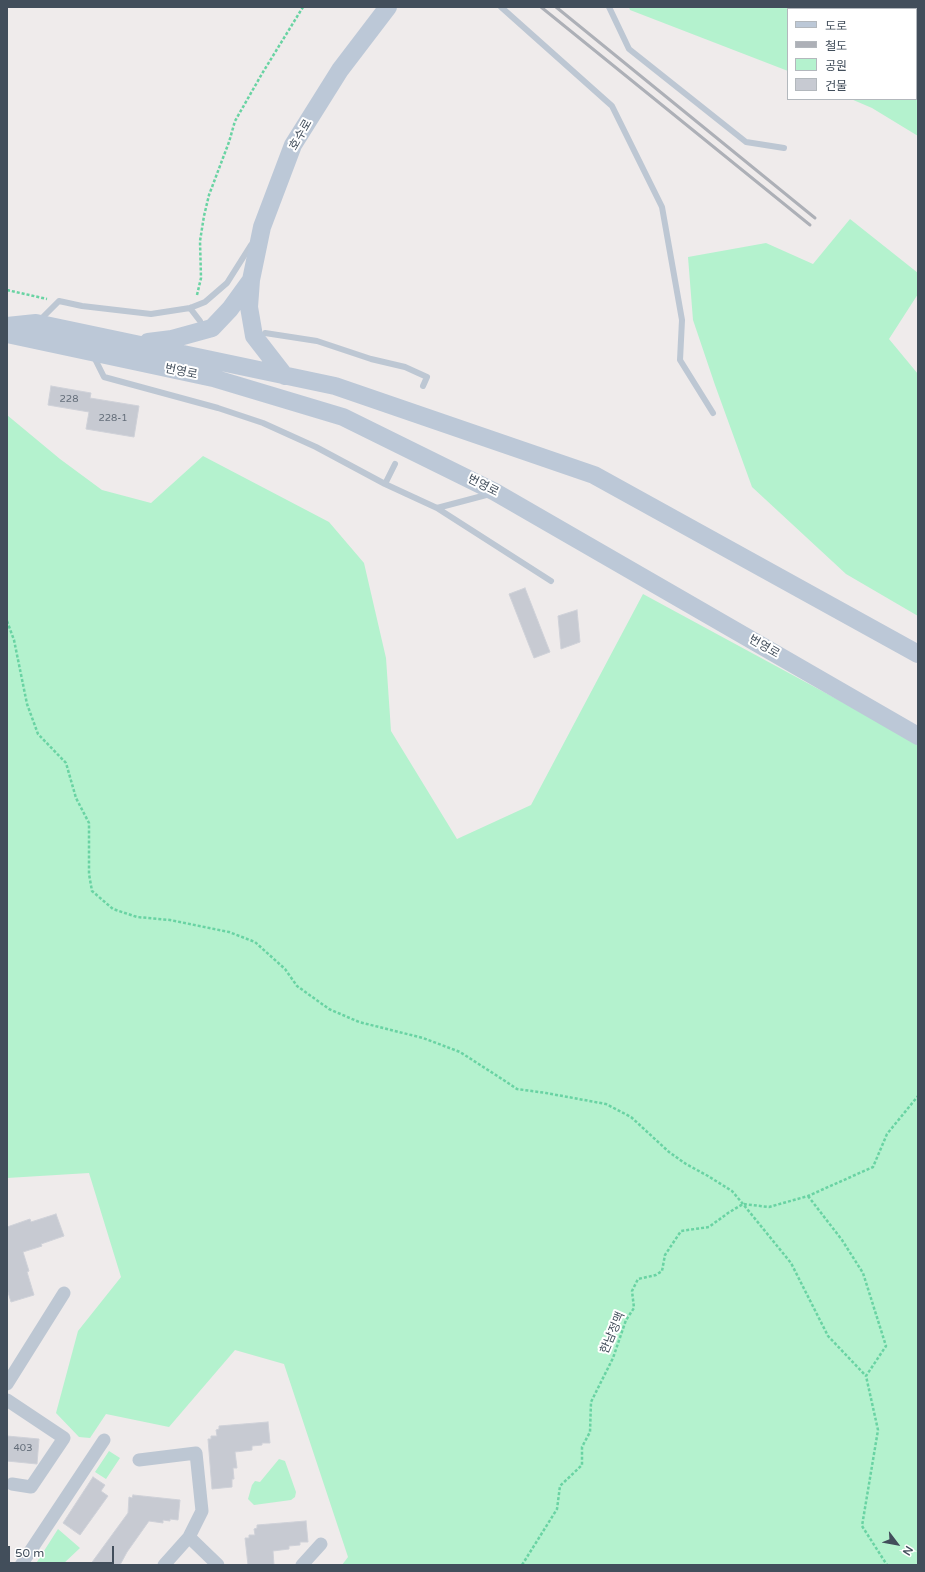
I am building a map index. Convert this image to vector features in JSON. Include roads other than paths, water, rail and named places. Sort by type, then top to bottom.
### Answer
[{"type":"street","name":"호수로","points":[[286,376],[254,336],[249,307],[251,280],[262,227],[293,145],[340,70],[388,7]]},
{"type":"street","name":"호수로","points":[[135,344],[172,339],[212,328],[230,309],[251,280]]},
{"type":"street","name":"번영로","points":[[7,326],[36,323],[335,386],[594,475],[918,654]]},
{"type":"street","name":"번영로","points":[[7,334],[213,378],[343,417],[495,492],[918,736]]},
{"type":"street","points":[[7,1384],[64,1293]]},
{"type":"street","points":[[7,1400],[64,1438],[31,1487],[12,1484]]},
{"type":"street","points":[[21,1565],[104,1440]]},
{"type":"street","points":[[139,1460],[196,1453],[202,1511],[189,1537],[164,1565]]},
{"type":"street","points":[[189,1537],[218,1565]]},
{"type":"street","points":[[302,1565],[320,1544]]},
{"type":"lane","points":[[501,7],[612,106],[662,207],[682,320],[680,360],[713,413]]},
{"type":"lane","points":[[609,7],[628,49],[746,142],[784,148]]},
{"type":"lane","points":[[36,323],[59,301],[82,306],[150,314],[190,308],[205,302],[227,283],[262,227]]},
{"type":"lane","points":[[190,308],[200,320]]},
{"type":"lane","points":[[265,333],[317,341],[371,359],[405,367],[427,377],[423,386]]},
{"type":"lane","points":[[93,353],[104,377],[218,408],[263,423],[316,447],[385,484],[437,508],[551,581]]},
{"type":"lane","points":[[385,484],[395,464]]},
{"type":"lane","points":[[437,508],[495,492]]},
{"type":"railway","points":[[541,7],[810,225]]},
{"type":"railway","points":[[556,7],[815,218]]}]
